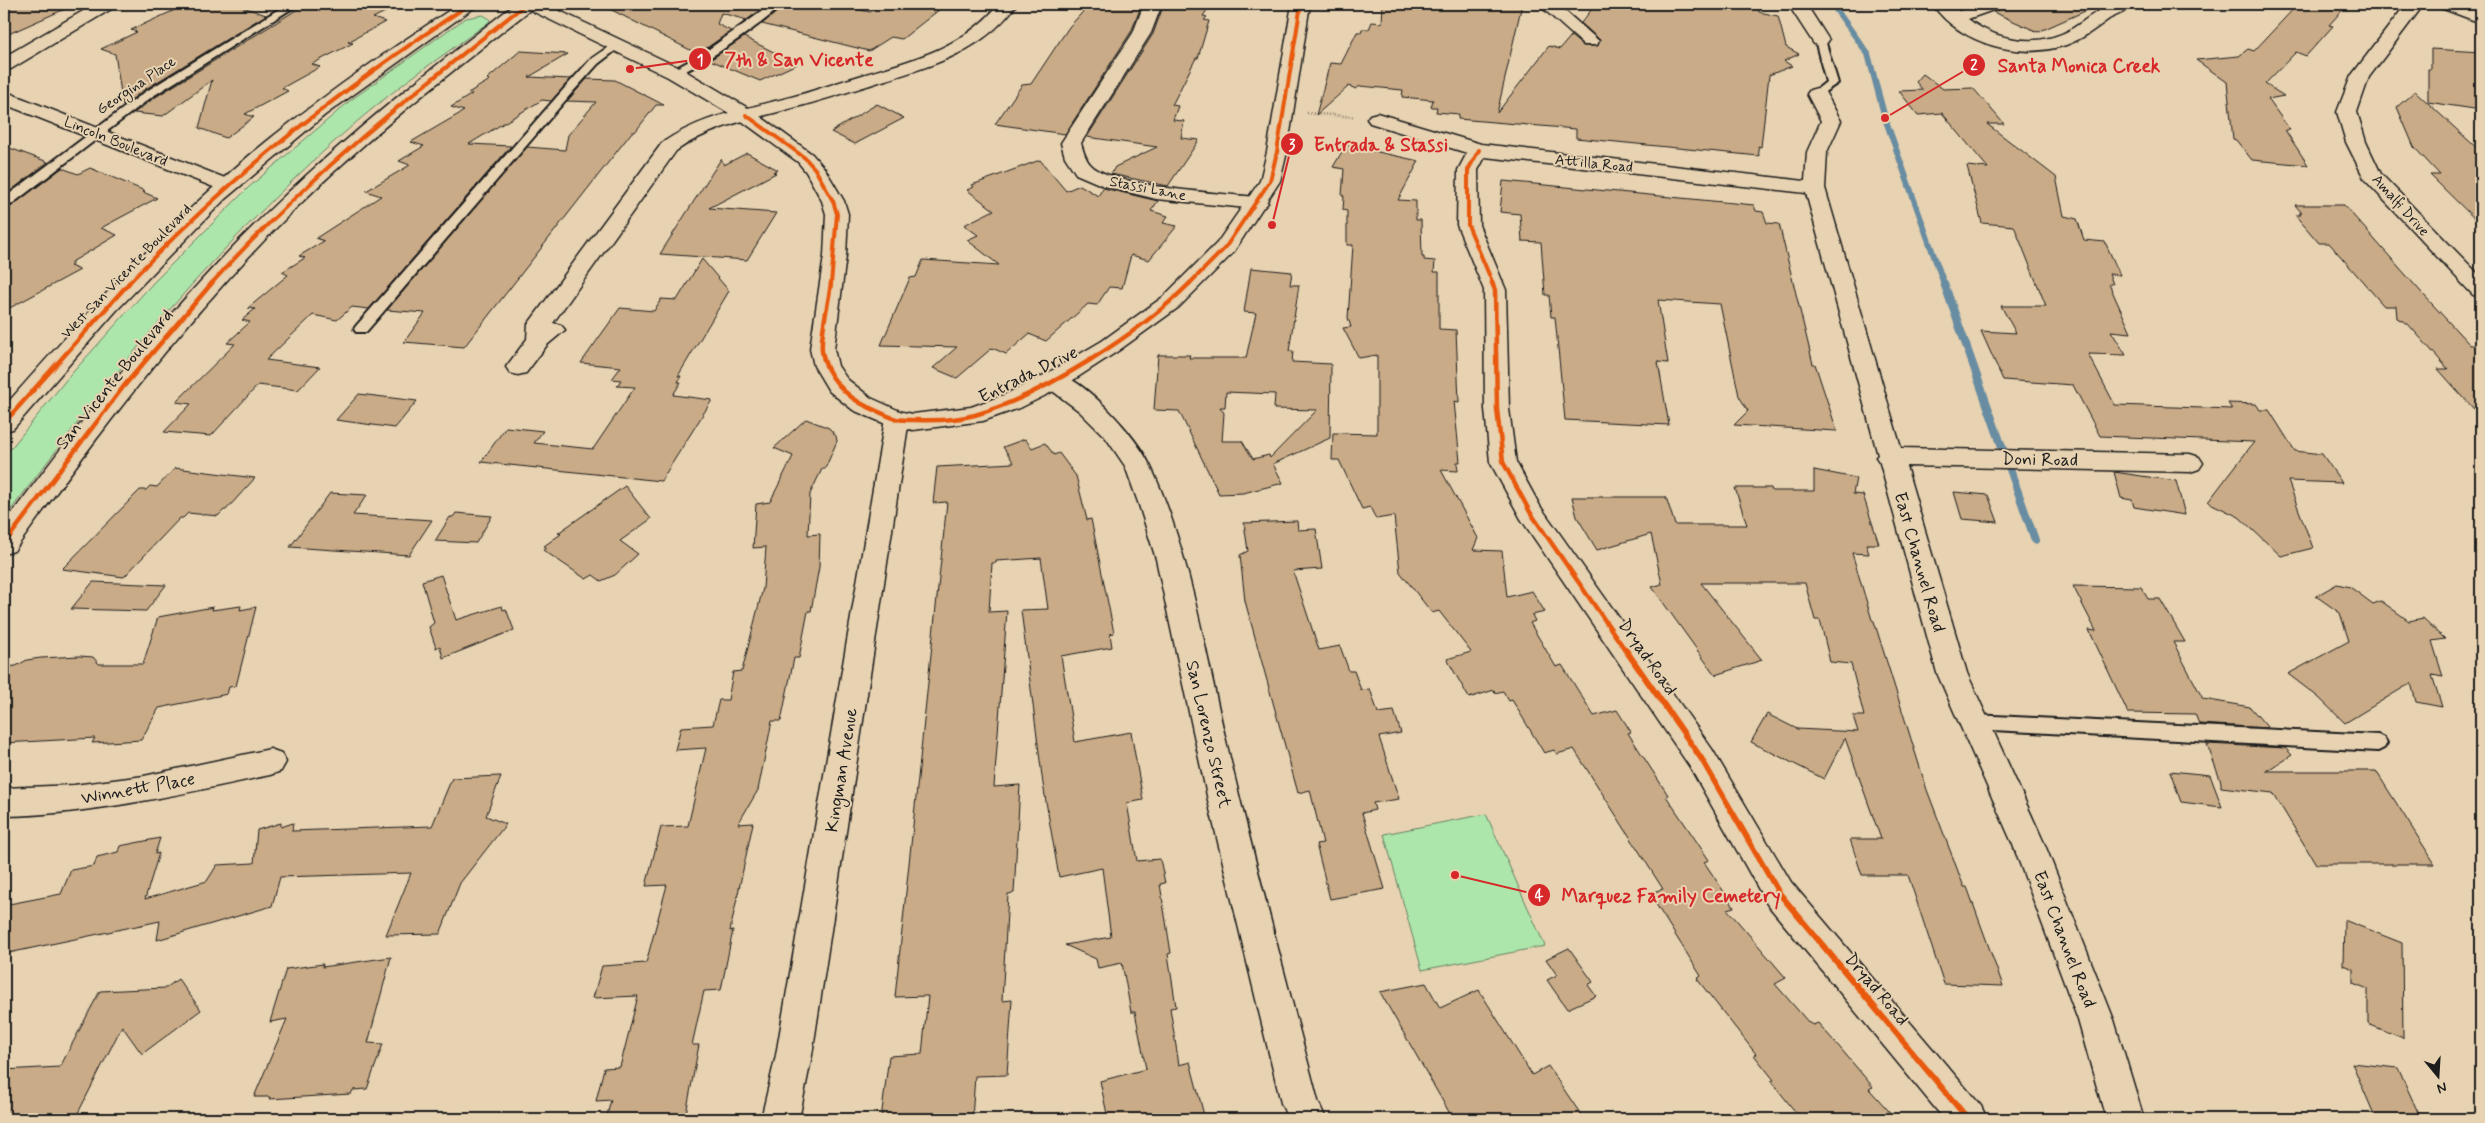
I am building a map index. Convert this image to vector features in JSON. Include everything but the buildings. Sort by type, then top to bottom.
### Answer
[{"type":"street","points":[[4,65],[107,4]]},
{"type":"street","name":"West San Vicente Boulevard","points":[[4,423],[59,358],[174,235],[228,186],[296,127],[345,90],[470,4]]},
{"type":"street","name":"San Vicente Boulevard","points":[[4,544],[76,445],[184,314],[256,235],[332,163],[415,91],[526,4]]},
{"type":"street","name":"Entrada Drive","points":[[532,4],[676,73],[746,115],[805,158],[815,169],[833,201],[837,214],[836,249],[822,349],[826,366],[838,385],[862,404],[897,419],[933,421],[974,415],[1013,401],[1055,380],[1110,346],[1171,302],[1225,248],[1257,204],[1270,181],[1277,152],[1301,4]]},
{"type":"street","points":[[518,367],[539,340],[559,326],[616,233],[687,149],[689,133],[712,123],[788,104],[937,58],[963,44],[996,19],[1008,4]]},
{"type":"street","name":"Stassi Lane","points":[[1153,4],[1142,33],[1071,143],[1075,157],[1083,170],[1111,182],[1156,193],[1257,204]]},
{"type":"street","points":[[1547,4],[1590,41]]},
{"type":"street","name":"East Channel Road","points":[[1797,4],[1820,40]]},
{"type":"street","points":[[1941,4],[1971,30],[1991,38],[2016,44],[2046,46],[2071,36],[2117,7],[2126,4]]},
{"type":"street","points":[[1956,18],[1993,4]]},
{"type":"street","name":"Amalfi Drive","points":[[2415,4],[2360,76],[2347,112],[2356,142],[2372,176],[2481,290]]},
{"type":"street","points":[[2447,4],[2481,18]]},
{"type":"street","name":"East Channel Road","points":[[1817,94],[1831,121],[1817,152],[1815,188],[1952,674],[2029,845],[2096,1020],[2125,1119]]},
{"type":"street","name":"Lincoln Boulevard","points":[[4,97],[228,186]]},
{"type":"street","name":"Attilla Road","points":[[1377,119],[1479,150],[1815,188]]},
{"type":"street","name":"Dryad Road","points":[[1479,150],[1468,170],[1468,225],[1495,290],[1497,409],[1504,462],[1530,512],[1701,758],[1779,893],[1968,1119]]},
{"type":"street","name":"San Lorenzo Street","points":[[1055,380],[1088,405],[1115,432],[1137,464],[1152,504],[1170,558],[1225,805],[1300,1104],[1307,1119]]},
{"type":"street","name":"Kingman Avenue","points":[[780,1119],[795,1045],[897,419]]},
{"type":"street","name":"Doni Road","points":[[1890,457],[2023,458],[2190,463]]},
{"type":"street","name":"Winnett Place","points":[[4,802],[74,799],[144,789],[270,762]]},
{"type":"lane","name":"Georgina Place","points":[[4,204],[94,132],[215,50],[294,4]]},
{"type":"lane","points":[[676,73],[706,56],[778,4]]},
{"type":"lane","name":"East Channel Road","points":[[1817,94],[1832,83],[1820,40]]},
{"type":"lane","points":[[361,329],[566,92],[594,62],[616,45]]},
{"type":"lane","points":[[1974,722],[2378,742]]},
{"type":"path","points":[[1306,113],[1341,116]]},
{"type":"green space","points":[[483,15],[490,19],[489,22],[406,82],[357,121],[287,186],[221,253],[136,350],[4,519],[4,457],[66,380],[153,283],[249,187],[351,100],[466,18]]},
{"type":"green space","points":[[1486,814],[1545,946],[1422,970],[1384,834]]},
{"type":"waterway","points":[[1832,4],[1868,54],[1885,118],[1944,284]]},
{"type":"waterway","points":[[1944,283],[2035,540]]},
{"type":"cycle path","points":[[4,423],[72,344],[143,268],[218,195],[257,160],[339,94],[470,4]]},
{"type":"cycle path","points":[[4,544],[124,386],[188,309],[256,236],[353,144],[526,4]]},
{"type":"cycle path","points":[[746,115],[805,158],[815,169],[833,201],[837,214],[835,256],[822,349],[826,366],[838,385],[862,404],[897,419],[933,421],[974,415],[1013,401],[1055,380],[1110,346],[1171,302],[1225,248],[1270,181],[1277,152],[1301,4]]},
{"type":"cycle path","points":[[1479,150],[1468,170],[1468,225],[1495,290],[1497,409],[1503,462],[1530,512],[1701,758],[1779,893],[1968,1119]]},
{"type":"place","name":"7th & San Vicente","points":[[630,69]]},
{"type":"place","name":"Santa Monica Creek","points":[[1885,118]]},
{"type":"place","name":"Entrada & Stassi","points":[[1272,225]]},
{"type":"place","name":"Marquez Family Cemetery","points":[[1455,875]]}]
